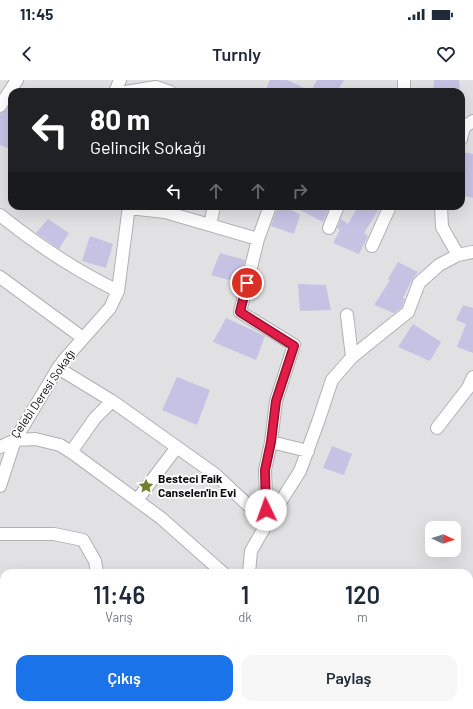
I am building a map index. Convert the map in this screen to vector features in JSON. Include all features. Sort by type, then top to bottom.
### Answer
[{"type":"street","points":[[0,106],[8,94]]},
{"type":"street","name":"Çelebi Deresi Sokağı","points":[[0,447],[15,440],[58,368],[110,308],[118,291],[129,210]]},
{"type":"street","points":[[151,210],[165,212],[258,239]]},
{"type":"street","points":[[210,225],[213,210]]},
{"type":"street","points":[[267,523],[265,470],[271,442],[276,401],[294,346],[240,312],[258,239],[269,210]]},
{"type":"street","points":[[330,228],[337,210]]},
{"type":"street","points":[[372,246],[388,210]]},
{"type":"street","points":[[441,210],[442,227],[458,255]]},
{"type":"street","points":[[0,215],[44,248],[73,267],[118,291]]},
{"type":"street","points":[[249,569],[251,551],[300,471],[332,380],[352,357],[408,312],[419,283],[439,265],[458,255],[473,252]]},
{"type":"street","points":[[0,278],[83,338]]},
{"type":"street","points":[[347,315],[352,357]]},
{"type":"street","points":[[58,368],[112,401],[216,475],[267,523]]},
{"type":"street","points":[[437,428],[468,388],[473,377]]},
{"type":"street","points":[[71,452],[95,418],[112,401]]},
{"type":"street","points":[[0,486],[15,440],[35,439],[60,445],[138,500],[161,518],[218,569]]},
{"type":"street","points":[[271,442],[308,450]]},
{"type":"street","points":[[138,500],[177,447]]},
{"type":"street","points":[[0,534],[54,534],[83,540],[95,561],[96,569]]},
{"type":"building","points":[[270,80],[287,80],[304,88],[267,88]]},
{"type":"building","points":[[317,80],[344,80],[339,88],[313,88]]},
{"type":"building","points":[[434,80],[459,80],[460,88],[433,88]]},
{"type":"building","points":[[8,107],[8,148],[0,145],[0,115]]},
{"type":"building","points":[[465,153],[473,154],[473,198],[465,196]]},
{"type":"building","points":[[277,210],[292,210],[300,215],[294,234],[271,226]]},
{"type":"building","points":[[300,210],[328,210],[323,222]]},
{"type":"building","points":[[356,210],[378,210],[364,233],[368,236],[359,254],[333,243],[340,230],[337,228],[341,219],[348,224]]},
{"type":"building","points":[[48,219],[69,233],[59,249],[36,233]]},
{"type":"building","points":[[90,236],[113,244],[106,268],[82,261]]},
{"type":"building","points":[[220,253],[245,260],[240,283],[211,275]]},
{"type":"building","points":[[398,262],[418,272],[403,298],[405,299],[402,307],[394,313],[374,305],[390,280],[388,279]]},
{"type":"building","points":[[298,284],[326,285],[331,310],[300,311]]},
{"type":"building","points":[[463,305],[473,308],[473,353],[457,347],[466,324],[456,320]]},
{"type":"building","points":[[226,318],[265,336],[256,360],[213,342]]},
{"type":"building","points":[[413,324],[441,342],[430,361],[398,347]]},
{"type":"building","points":[[177,377],[210,390],[197,425],[162,410]]},
{"type":"building","points":[[332,446],[352,454],[344,475],[323,468]]},
{"type":"place","name":"Besteci Faik Canselen'in Evi","points":[[146,486]]},
{"type":"route","points":[[247,283],[240,312],[294,346],[276,401],[271,442],[265,470],[266,510]]}]
